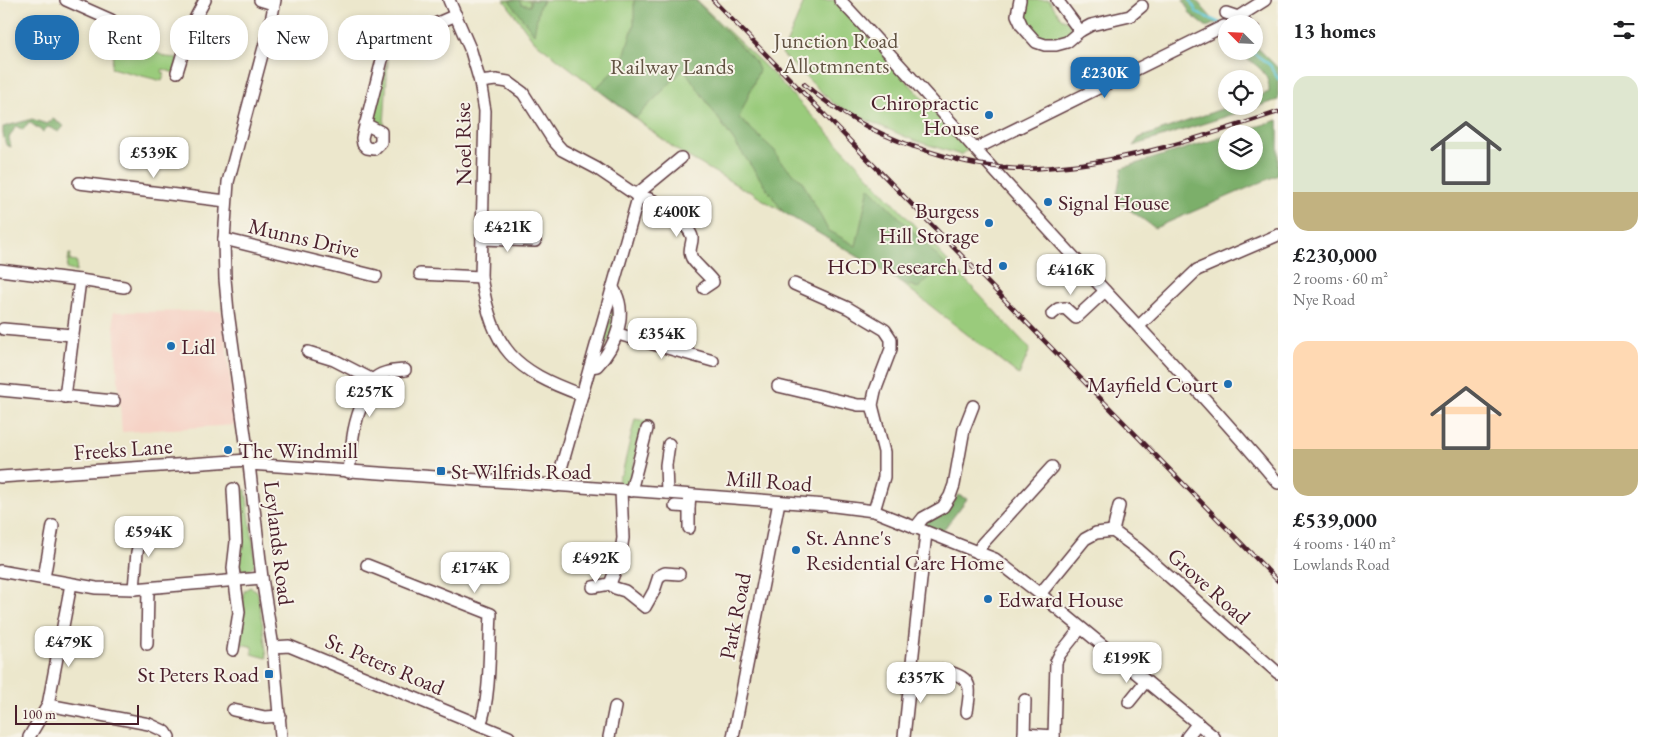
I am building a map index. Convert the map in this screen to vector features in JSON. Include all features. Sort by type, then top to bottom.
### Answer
[{"type":"street","points":[[66,0],[100,15]]},
{"type":"street","points":[[177,72],[191,26],[205,0]]},
{"type":"street","points":[[260,0],[274,2]]},
{"type":"street","name":"Noel Rise","points":[[449,0],[471,51],[480,82],[485,111],[481,277],[485,304],[495,332],[509,355],[532,373],[556,386],[582,395]]},
{"type":"street","points":[[840,0],[1104,291],[1139,326],[1278,483]]},
{"type":"street","points":[[1020,0],[1017,15],[1022,26],[1036,42],[1045,45],[1067,42],[1091,25],[1130,16],[1142,6]]},
{"type":"street","points":[[1057,0],[1080,31]]},
{"type":"street","points":[[1254,15],[1264,0]]},
{"type":"street","name":"Leylands Road","points":[[274,2],[271,21],[228,182],[224,239],[228,312],[249,462],[281,737]]},
{"type":"street","points":[[1226,13],[1230,15]]},
{"type":"street","points":[[365,124],[382,60],[392,45],[456,15]]},
{"type":"street","points":[[975,149],[1218,29]]},
{"type":"street","points":[[480,82],[496,80],[508,82],[523,93],[553,140],[562,150],[596,168],[637,197],[646,198],[659,204],[689,231],[692,238],[691,257],[705,270],[713,282],[704,288]]},
{"type":"street","points":[[556,486],[637,197],[681,158]]},
{"type":"street","points":[[79,183],[226,201]]},
{"type":"street","points":[[1139,326],[1197,270],[1278,235]]},
{"type":"street","name":"Munns Drive","points":[[224,239],[376,276]]},
{"type":"street","points":[[482,239],[535,241]]},
{"type":"street","points":[[0,270],[124,287]]},
{"type":"street","points":[[420,274],[481,277]]},
{"type":"street","points":[[65,397],[80,280]]},
{"type":"street","points":[[794,284],[848,308],[882,328],[892,342],[872,405],[884,452],[884,477],[874,511]]},
{"type":"street","points":[[590,367],[597,366],[605,358],[618,334],[620,307],[617,294],[613,288]]},
{"type":"street","points":[[1052,314],[1058,309],[1065,308],[1079,321],[1104,291]]},
{"type":"street","points":[[3,329],[72,335]]},
{"type":"street","points":[[618,334],[713,361]]},
{"type":"street","points":[[308,352],[334,360],[373,380]]},
{"type":"street","points":[[350,472],[353,429],[373,380],[382,374],[405,370]]},
{"type":"street","points":[[778,386],[858,405],[872,405]]},
{"type":"street","points":[[0,390],[114,400]]},
{"type":"street","points":[[915,528],[923,518],[942,507],[950,496],[954,485],[964,429],[973,406]]},
{"type":"street","points":[[610,584],[620,558],[626,491],[647,429]]},
{"type":"street","points":[[667,493],[666,465],[669,444]]},
{"type":"street","name":"Mill Road","points":[[249,462],[350,472],[667,493],[874,511],[995,559],[1214,737]]},
{"type":"street","name":"Freeks Lane","points":[[0,477],[249,462]]},
{"type":"street","points":[[978,553],[982,544],[1052,467]]},
{"type":"street","points":[[232,489],[236,542],[233,568],[239,612],[233,650]]},
{"type":"street","points":[[689,528],[690,495]]},
{"type":"street","name":"Park Road","points":[[732,737],[764,569],[779,502]]},
{"type":"street","points":[[675,506],[689,507]]},
{"type":"street","points":[[1040,594],[1085,539],[1096,533],[1113,530],[1119,506]]},
{"type":"street","points":[[134,589],[136,552],[144,524]]},
{"type":"street","points":[[44,578],[53,526]]},
{"type":"street","name":"Grove Road","points":[[1113,530],[1139,550],[1278,673]]},
{"type":"street","points":[[904,737],[926,533]]},
{"type":"street","points":[[367,565],[490,614],[487,686],[484,716],[480,725]]},
{"type":"street","points":[[0,570],[96,588],[148,589],[262,578]]},
{"type":"street","points":[[593,587],[610,584],[624,592],[644,611],[659,576],[665,573],[679,574]]},
{"type":"street","points":[[29,737],[48,705],[71,584]]},
{"type":"street","points":[[147,644],[148,589]]},
{"type":"street","points":[[1025,700],[1024,736],[1054,736],[1056,662],[1080,629]]},
{"type":"street","name":"St. Peters Road","points":[[272,647],[289,646],[509,737]]},
{"type":"street","points":[[912,669],[952,673],[965,679],[969,687],[967,712]]},
{"type":"street","points":[[1129,702],[1146,681]]},
{"type":"street","points":[[48,705],[149,724],[166,732],[169,737]]},
{"type":"street","points":[[609,737],[615,707]]},
{"type":"street","points":[[233,710],[265,717],[280,716]]},
{"type":"street","points":[[1187,737],[1198,724]]},
{"type":"shaded area","name":"Lidl","points":[[222,311],[236,425],[122,432],[113,312]]},
{"type":"green space","name":"Railway Lands","points":[[504,0],[696,0],[771,72],[1030,349],[1019,375],[899,281],[755,195],[752,191],[747,191],[678,151],[533,40]]},
{"type":"green space","points":[[509,0],[520,0],[521,4],[530,6],[530,0],[544,0],[539,7],[534,34]]},
{"type":"green space","points":[[634,0],[695,0],[755,61],[759,70],[739,118],[775,151],[779,160],[802,181],[828,230],[856,246],[869,187],[945,264],[918,288],[899,281],[783,212],[684,69],[636,118],[596,88],[622,63],[634,24]]},
{"type":"green space","name":"Junction Road Allotmnents","points":[[805,0],[835,0],[968,150],[961,155],[913,140],[855,115],[833,103],[782,54]]},
{"type":"green space","points":[[1025,0],[1049,0],[1061,18],[1068,21],[1072,31],[1068,37],[1046,42],[1034,34],[1025,20]]},
{"type":"green space","points":[[1183,0],[1196,0],[1216,23],[1207,27],[1191,15]]},
{"type":"green space","points":[[1263,53],[1278,68],[1278,100],[1263,105],[1263,94],[1269,92],[1269,84],[1263,70],[1249,60],[1263,60]]},
{"type":"green space","points":[[160,54],[170,57],[170,60],[177,60],[174,73],[163,69],[162,72],[165,73],[162,81],[111,68],[112,60],[160,60]]},
{"type":"green space","points":[[388,60],[384,126],[374,125],[371,121]]},
{"type":"green space","points":[[1218,110],[1218,115],[1231,115],[1133,146],[1139,138]]},
{"type":"green space","points":[[32,119],[47,124],[53,119],[64,126],[59,132],[48,127],[43,132],[29,122],[23,130],[16,126],[9,138],[11,147],[6,145],[3,127]]},
{"type":"green space","points":[[1278,120],[1278,175],[1155,228],[1116,200],[1122,168],[1218,138],[1218,170],[1263,170],[1262,125]]},
{"type":"green space","points":[[69,254],[71,254],[70,261],[77,262],[76,272],[67,269]]},
{"type":"green space","points":[[615,300],[616,325],[598,360]]},
{"type":"green space","points":[[635,419],[652,422],[643,425],[629,485],[618,484],[619,476],[622,474]]},
{"type":"green space","points":[[244,489],[246,490],[255,557],[254,565],[249,570],[244,571],[239,567],[238,561],[238,501]]},
{"type":"green space","points":[[958,495],[967,499],[941,533],[923,524],[925,521],[945,512]]},
{"type":"green space","points":[[250,587],[258,593],[267,658],[252,654],[253,647],[242,644],[238,639],[244,612],[243,595],[245,590]]},
{"type":"waterway","points":[[1190,0],[1197,13],[1218,22]]},
{"type":"waterway","points":[[1263,60],[1270,65],[1278,79]]},
{"type":"railway","points":[[713,0],[1278,581]]},
{"type":"railway","points":[[804,84],[842,112],[869,128],[897,140],[933,153],[964,161],[1011,169],[1083,164],[1111,159],[1167,146],[1278,112]]},
{"type":"place","name":"Chiropractic House","points":[[989,115]]},
{"type":"place","name":"Signal House","points":[[1048,202]]},
{"type":"place","name":"Burgess Hill Storage","points":[[989,223]]},
{"type":"place","name":"HCD Research Ltd","points":[[1003,266]]},
{"type":"place","name":"Lidl","points":[[171,346]]},
{"type":"place","name":"Mayfield Court","points":[[1228,384]]},
{"type":"place","name":"The Windmill","points":[[228,450]]},
{"type":"place","name":"St Wilfrids Road","points":[[441,471]]},
{"type":"place","name":"St. Anne's Residential Care Home","points":[[796,550]]},
{"type":"place","name":"Edward House","points":[[988,599]]},
{"type":"place","name":"St Peters Road","points":[[269,674]]}]
